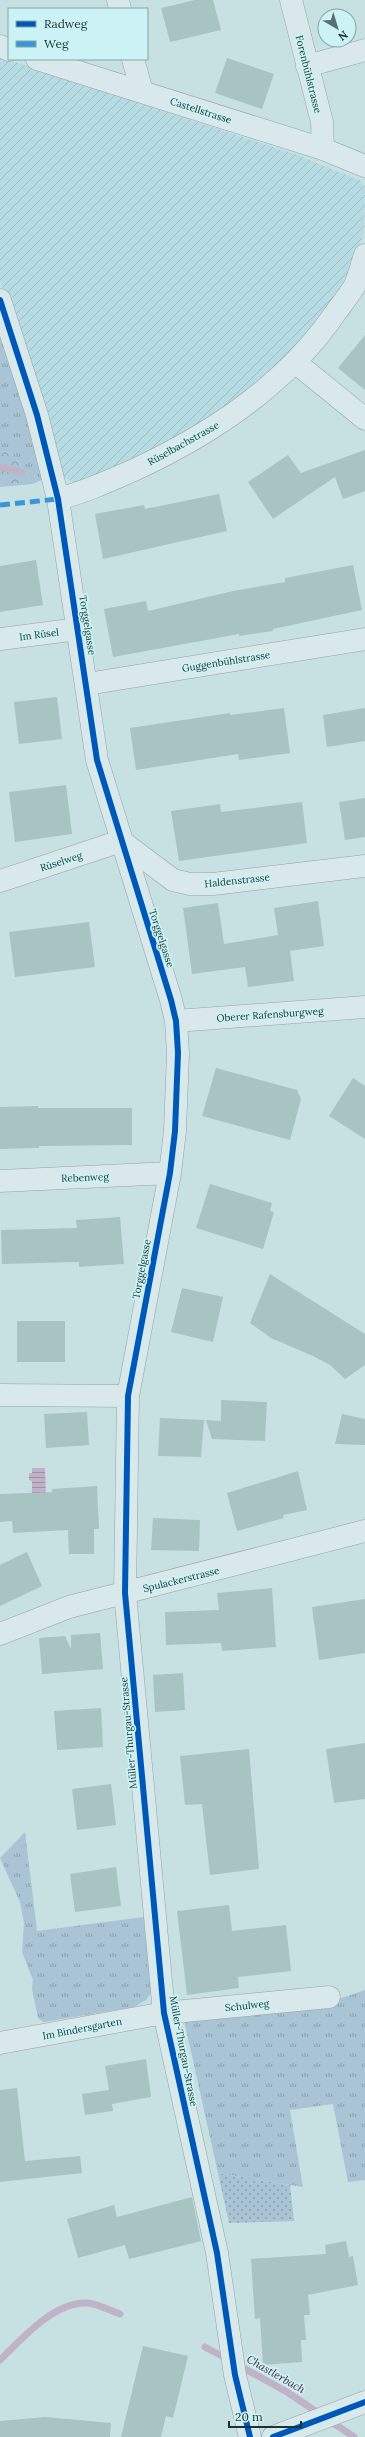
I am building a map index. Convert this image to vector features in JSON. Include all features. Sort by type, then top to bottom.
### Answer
[{"type":"street","name":"Forenbühlstrasse","points":[[291,0],[322,122],[323,149]]},
{"type":"street","points":[[307,66],[365,50]]},
{"type":"street","name":"Castellstrasse","points":[[40,60],[323,149],[365,166]]},
{"type":"street","points":[[134,60],[142,92]]},
{"type":"street","name":"Rüselbachstrasse","points":[[58,499],[91,490],[161,457],[203,434],[249,403],[295,362],[326,328],[354,287],[365,255]]},
{"type":"street","name":"Torggelgasse","points":[[0,300],[37,414],[58,499],[87,684],[97,760],[171,1000],[176,1021],[177,1082],[170,1173],[128,1396],[125,1593]]},
{"type":"street","points":[[295,362],[365,419]]},
{"type":"street","name":"Im Rüsel","points":[[0,639],[78,629]]},
{"type":"street","name":"Guggenbühlstrasse","points":[[87,684],[365,639]]},
{"type":"street","name":"Haldenstrasse","points":[[121,841],[173,880],[190,884],[213,884],[365,866]]},
{"type":"street","name":"Rüselweg","points":[[0,881],[121,841]]},
{"type":"street","name":"Oberer Rafensburgweg","points":[[176,1021],[365,1007]]},
{"type":"street","name":"Rebenweg","points":[[0,1181],[170,1173]]},
{"type":"street","points":[[0,1395],[128,1396]]},
{"type":"street","name":"Spulackerstrasse","points":[[0,1634],[69,1607],[365,1531]]},
{"type":"street","name":"Müller-Thurgau-Strasse","points":[[125,1593],[164,2013],[218,2253],[230,2347],[250,2437]]},
{"type":"street","name":"Schulweg","points":[[164,2013],[329,1997]]},
{"type":"street","name":"Im Bindersgarten","points":[[0,2044],[164,2013]]},
{"type":"street","points":[[273,2437],[365,2402]]},
{"type":"shaded area","points":[[0,57],[297,155],[361,181],[365,187],[364,232],[346,281],[333,301],[288,357],[244,395],[200,427],[77,485],[64,477],[57,463],[0,280]]},
{"type":"shaded area","points":[[32,1468],[45,1468],[46,1497],[32,1497],[32,1481],[29,1480],[29,1473],[32,1473]]},
{"type":"green space","points":[[0,326],[26,402],[43,479],[33,484],[12,453],[0,451]]},
{"type":"green space","points":[[0,451],[12,453],[33,484],[0,487]]},
{"type":"green space","points":[[25,1832],[37,1931],[144,1917],[151,1993],[146,2000],[134,2007],[44,2022],[38,2018],[32,1989],[33,1980],[22,1952],[24,1923],[20,1902],[0,1858]]},
{"type":"green space","points":[[365,1990],[365,2180],[348,2182],[333,2104],[290,2110],[303,2187],[218,2173],[184,2020],[327,2003]]},
{"type":"green space","points":[[218,2173],[290,2185],[294,2221],[229,2223]]},
{"type":"building","points":[[195,0],[213,0],[221,30],[170,42],[161,8]]},
{"type":"building","points":[[227,58],[274,74],[262,109],[215,93]]},
{"type":"building","points":[[365,335],[365,390],[338,368]]},
{"type":"building","points":[[365,450],[365,491],[343,499],[335,477],[273,519],[248,482],[288,455],[301,473]]},
{"type":"building","points":[[219,494],[227,531],[103,559],[95,514],[144,505],[145,509]]},
{"type":"building","points":[[36,560],[43,605],[0,612],[0,566]]},
{"type":"building","points":[[353,565],[362,610],[273,629],[273,631],[239,636],[239,634],[113,657],[104,609],[146,601],[148,611],[233,591],[285,582],[285,578]]},
{"type":"building","points":[[57,697],[62,739],[19,744],[14,702]]},
{"type":"building","points":[[284,708],[290,753],[239,760],[238,754],[136,770],[130,728],[230,713],[230,715]]},
{"type":"building","points":[[365,708],[365,741],[327,747],[323,715]]},
{"type":"building","points":[[66,785],[72,834],[15,842],[9,792]]},
{"type":"building","points":[[365,798],[365,837],[345,840],[339,802]]},
{"type":"building","points":[[302,802],[307,843],[179,861],[171,811],[220,804],[221,812]]},
{"type":"building","points":[[318,901],[324,946],[290,951],[294,981],[248,987],[245,967],[192,974],[183,908],[218,903],[224,944],[278,935],[274,908]]},
{"type":"building","points":[[89,922],[95,967],[15,977],[9,932]]},
{"type":"building","points":[[216,1068],[297,1090],[301,1099],[290,1140],[202,1116]]},
{"type":"building","points":[[353,1078],[365,1086],[365,1139],[329,1116]]},
{"type":"building","points":[[38,1106],[38,1108],[132,1108],[132,1145],[39,1146],[39,1148],[0,1149],[0,1107]]},
{"type":"building","points":[[210,1184],[272,1203],[270,1211],[274,1212],[263,1249],[196,1228]]},
{"type":"building","points":[[120,1217],[124,1264],[79,1267],[79,1262],[2,1264],[1,1230],[77,1228],[76,1220]]},
{"type":"building","points":[[270,1274],[365,1334],[365,1365],[345,1379],[330,1365],[271,1338],[250,1323]]},
{"type":"building","points":[[182,1288],[223,1297],[213,1342],[171,1332]]},
{"type":"building","points":[[17,1321],[65,1321],[65,1362],[17,1362]]},
{"type":"building","points":[[221,1400],[267,1402],[265,1441],[212,1439],[206,1420],[221,1421]]},
{"type":"building","points":[[87,1412],[89,1445],[46,1448],[44,1414]]},
{"type":"building","points":[[342,1414],[365,1419],[365,1445],[335,1444]]},
{"type":"building","points":[[160,1418],[204,1420],[201,1457],[158,1456]]},
{"type":"building","points":[[298,1471],[307,1510],[283,1515],[284,1518],[237,1531],[227,1493]]},
{"type":"building","points":[[97,1486],[99,1529],[94,1529],[94,1554],[69,1554],[68,1530],[13,1533],[12,1521],[0,1522],[0,1494],[52,1492],[52,1489]]},
{"type":"building","points":[[153,1518],[200,1520],[199,1551],[151,1550]]},
{"type":"building","points":[[27,1552],[42,1586],[0,1606],[0,1565]]},
{"type":"building","points":[[272,1588],[276,1647],[222,1651],[221,1643],[166,1645],[165,1612],[219,1610],[217,1593]]},
{"type":"building","points":[[365,1599],[365,1653],[319,1660],[312,1607]]},
{"type":"building","points":[[100,1633],[103,1669],[42,1674],[39,1638],[65,1636],[71,1649],[71,1635]]},
{"type":"building","points":[[183,1673],[185,1710],[155,1712],[153,1675]]},
{"type":"building","points":[[101,1708],[103,1747],[57,1750],[54,1711]]},
{"type":"building","points":[[365,1743],[365,1799],[334,1803],[326,1749]]},
{"type":"building","points":[[249,1749],[259,1869],[210,1875],[202,1804],[185,1805],[180,1756]]},
{"type":"building","points":[[111,1784],[116,1825],[77,1830],[72,1789]]},
{"type":"building","points":[[116,1867],[121,1906],[75,1912],[70,1874]]},
{"type":"building","points":[[229,1905],[232,1931],[286,1925],[291,1971],[238,1977],[239,1988],[187,1995],[177,1911]]},
{"type":"building","points":[[146,2059],[151,2097],[112,2104],[113,2111],[85,2115],[82,2094],[109,2090],[105,2066]]},
{"type":"building","points":[[17,2088],[25,2161],[80,2156],[82,2173],[0,2182],[0,2090]]},
{"type":"building","points":[[192,2197],[201,2241],[129,2259],[125,2245],[78,2258],[67,2219],[114,2205],[117,2217]]},
{"type":"building","points":[[346,2241],[349,2257],[353,2256],[358,2285],[308,2295],[310,2315],[304,2315],[306,2340],[301,2340],[302,2362],[263,2365],[260,2318],[255,2319],[251,2259],[326,2254],[325,2245]]},
{"type":"building","points":[[143,2346],[188,2356],[173,2418],[166,2416],[161,2437],[121,2437]]},
{"type":"building","points":[[45,2417],[111,2423],[110,2437],[0,2437],[0,2421]]},
{"type":"waterway","points":[[0,467],[21,472]]},
{"type":"waterway","name":"Chastlerbach","points":[[0,2360],[29,2332],[51,2315],[63,2308],[75,2304],[88,2303],[120,2314]]},
{"type":"waterway","name":"Chastlerbach","points":[[205,2347],[229,2360]]},
{"type":"waterway","name":"Chastlerbach","points":[[238,2365],[287,2392],[354,2437]]},
{"type":"marked path","points":[[0,505],[58,499]]},
{"type":"cycle path","points":[[0,300],[37,415],[58,499],[97,760],[171,1000],[176,1021],[178,1053],[175,1131],[170,1173],[128,1396],[125,1593],[164,2013],[217,2253],[235,2375],[250,2437]]},
{"type":"cycle path","points":[[273,2437],[365,2402]]}]
